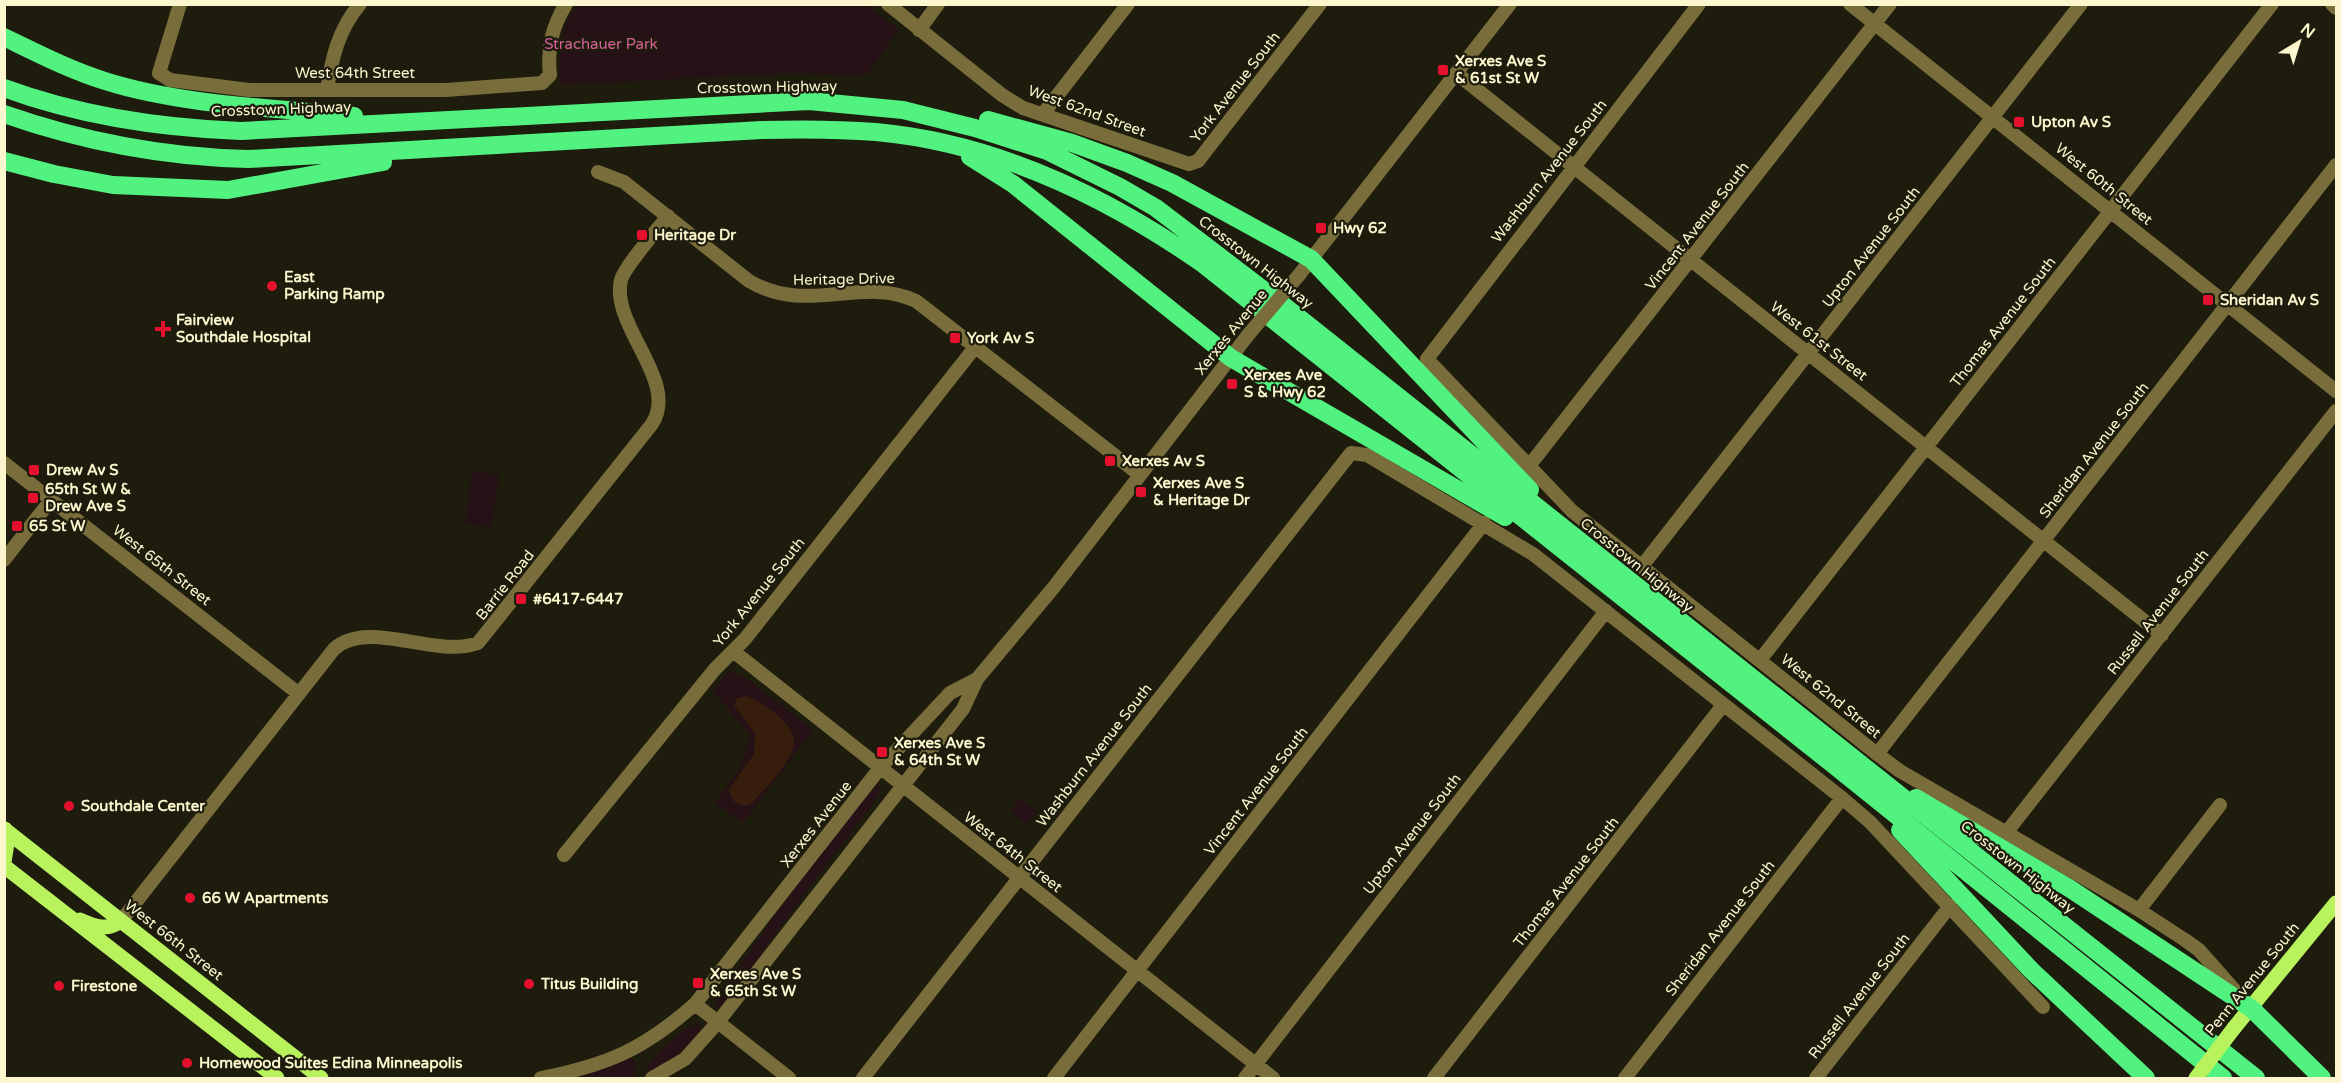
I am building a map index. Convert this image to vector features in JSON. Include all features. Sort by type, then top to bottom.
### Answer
[{"type":"highway","points":[[4,37],[69,68],[106,82],[144,91],[391,123]]},
{"type":"highway","name":"Crosstown Highway","points":[[4,88],[57,106],[155,124],[212,130],[272,130],[809,101],[903,110],[975,128],[1047,151],[1120,187],[1156,208],[1284,306],[1591,562]]},
{"type":"highway","points":[[903,110],[976,117],[1072,143],[1127,163],[1172,183],[1311,259],[1497,457],[1591,562]]},
{"type":"highway","name":"Crosstown Highway","points":[[4,114],[107,144],[204,158],[277,158],[762,130],[818,129],[877,132],[953,146],[1034,170],[1120,210],[1162,236],[1591,562],[1833,754],[2256,1078]]},
{"type":"highway","points":[[953,146],[1013,184],[1231,358],[1481,502],[1591,562]]},
{"type":"highway","points":[[4,161],[54,174],[113,185],[228,190],[389,161],[431,150]]},
{"type":"highway","points":[[1833,754],[2069,888],[2252,1009],[2322,1078]]},
{"type":"highway","points":[[1833,754],[2031,970],[2146,1078]]},
{"type":"highway","name":"Crosstown Highway","points":[[1833,754],[2223,1078]]},
{"type":"main road","name":"West 66th Street","points":[[5,829],[321,1078]]},
{"type":"main road","points":[[5,829],[7,843],[4,864],[277,1078]]},
{"type":"main road","name":"Penn Avenue South","points":[[2196,1078],[2337,903]]},
{"type":"main road","points":[[67,915],[96,927],[112,927],[121,921]]},
{"type":"main road","points":[[250,1058],[266,1078]]},
{"type":"street","name":"West 64th Street","points":[[180,4],[159,73],[170,80],[249,90],[446,90],[528,86],[542,83],[550,75],[548,56],[551,37],[557,19],[566,4]]},
{"type":"street","points":[[327,90],[333,53],[341,33],[360,4]]},
{"type":"street","name":"West 62nd Street","points":[[888,4],[1002,95],[1023,108],[1179,162],[1189,164],[1198,161]]},
{"type":"street","points":[[919,30],[938,4]]},
{"type":"street","points":[[1043,114],[1128,4]]},
{"type":"street","name":"York Avenue South","points":[[1198,161],[1320,4]]},
{"type":"street","name":"Xerxes Avenue","points":[[718,1022],[963,709],[977,679],[1054,587],[1248,335],[1311,259],[1509,4]]},
{"type":"street","name":"Washburn Avenue South","points":[[1427,359],[1699,4]]},
{"type":"street","name":"West 60th Street","points":[[1850,4],[2112,211],[2227,306],[2337,391]]},
{"type":"street","name":"Vincent Avenue South","points":[[1528,466],[1890,4]]},
{"type":"street","name":"Upton Avenue South","points":[[1642,567],[2081,4]]},
{"type":"street","name":"Thomas Avenue South","points":[[1760,660],[2272,4]]},
{"type":"street","points":[[2332,4],[2337,8]]},
{"type":"street","name":"West 61st Street","points":[[1456,73],[2162,634]]},
{"type":"street","name":"Sheridan Avenue South","points":[[1877,754],[2337,165]]},
{"type":"street","name":"Heritage Drive","points":[[598,172],[624,182],[742,276],[764,290],[799,297],[875,292],[903,295],[928,309],[1140,475]]},
{"type":"street","name":"Barrie Road","points":[[121,921],[334,649],[352,637],[455,648],[478,644],[652,424],[657,416],[660,398],[622,305],[621,280],[668,216]]},
{"type":"street","name":"York Avenue South","points":[[564,855],[715,669],[745,639],[976,346]]},
{"type":"street","name":"West 62nd Street","points":[[1427,359],[1572,511],[1877,754],[1900,771],[2139,910],[2199,950],[2252,1009]]},
{"type":"street","name":"Russell Avenue South","points":[[2006,833],[2337,411]]},
{"type":"street","name":"Washburn Avenue South","points":[[863,1078],[1351,453],[1367,455],[1484,523]]},
{"type":"street","name":"West 65th Street","points":[[4,463],[299,694]]},
{"type":"street","points":[[4,560],[51,500]]},
{"type":"street","points":[[1484,523],[1533,554],[1870,822],[2043,1007]]},
{"type":"street","name":"Vincent Avenue South","points":[[1054,1078],[1484,523]]},
{"type":"street","name":"Upton Avenue South","points":[[1245,1078],[1606,611]]},
{"type":"street","name":"West 64th Street","points":[[733,651],[1273,1078]]},
{"type":"street","name":"Xerxes Avenue","points":[[695,1004],[880,768],[950,693],[977,679]]},
{"type":"street","name":"Thomas Avenue South","points":[[1434,1078],[1723,705]]},
{"type":"street","name":"Sheridan Avenue South","points":[[1625,1078],[1842,798]]},
{"type":"street","points":[[2139,910],[2220,805]]},
{"type":"street","name":"Russell Avenue South","points":[[1816,1078],[1950,906]]},
{"type":"street","points":[[541,1078],[586,1070],[621,1056],[665,1030],[695,1004],[789,1078]]},
{"type":"street","points":[[652,1078],[684,1059],[718,1022]]},
{"type":"green space","name":"Strachauer Park","points":[[578,5],[867,5],[899,30],[866,75],[791,73],[560,85],[560,52],[563,33],[571,14]]},
{"type":"green space","points":[[472,471],[499,475],[492,527],[465,524]]},
{"type":"green space","points":[[729,671],[744,677],[813,730],[743,823],[715,803],[738,772],[750,735],[713,691]],"holes":[[[734,706],[794,748],[729,789],[754,754],[755,733]]]},
{"type":"green space","points":[[878,784],[882,788],[861,820],[720,1007],[716,1007],[715,999],[813,862]]},
{"type":"green space","points":[[1020,798],[1037,812],[1026,824],[1010,811]]},
{"type":"green space","points":[[698,1022],[701,1030],[677,1055],[645,1076],[651,1061],[658,1053],[683,1031]]},
{"type":"green space","points":[[631,1058],[636,1063],[633,1078],[576,1078]]},
{"type":"shaded area","points":[[747,696],[771,710],[787,724],[794,740],[790,756],[769,785],[751,804],[739,805],[733,800],[729,789],[754,754],[755,733],[734,706],[737,698]]},
{"type":"place","name":"Xerxes Ave S & 61st St W","points":[[1443,70]]},
{"type":"place","name":"Upton Av S","points":[[2019,122]]},
{"type":"place","name":"Hwy 62","points":[[1321,228]]},
{"type":"place","name":"Heritage Dr","points":[[642,235]]},
{"type":"place","name":"East Parking Ramp","points":[[272,286]]},
{"type":"place","name":"Sheridan Av S","points":[[2208,300]]},
{"type":"place","name":"Fairview Southdale Hospital","points":[[163,329]]},
{"type":"place","name":"York Av S","points":[[955,338]]},
{"type":"place","name":"Xerxes Ave S & Hwy 62","points":[[1232,384]]},
{"type":"place","name":"Xerxes Av S","points":[[1110,461]]},
{"type":"place","name":"Drew Av S","points":[[34,470]]},
{"type":"place","name":"Xerxes Ave S & Heritage Dr","points":[[1141,492]]},
{"type":"place","name":"65th St W & Drew Ave S","points":[[33,498]]},
{"type":"place","name":"65 St W","points":[[17,526]]},
{"type":"place","name":"#6417-6447","points":[[521,599]]},
{"type":"place","name":"Xerxes Ave S & 64th St W","points":[[882,752]]},
{"type":"place","name":"Southdale Center","points":[[69,806]]},
{"type":"place","name":"66 W Apartments","points":[[190,898]]},
{"type":"place","name":"Xerxes Ave S & 65th St W","points":[[698,983]]},
{"type":"place","name":"Titus Building","points":[[529,984]]},
{"type":"place","name":"Firestone","points":[[59,986]]},
{"type":"place","name":"Homewood Suites Edina Minneapolis","points":[[187,1063]]}]
